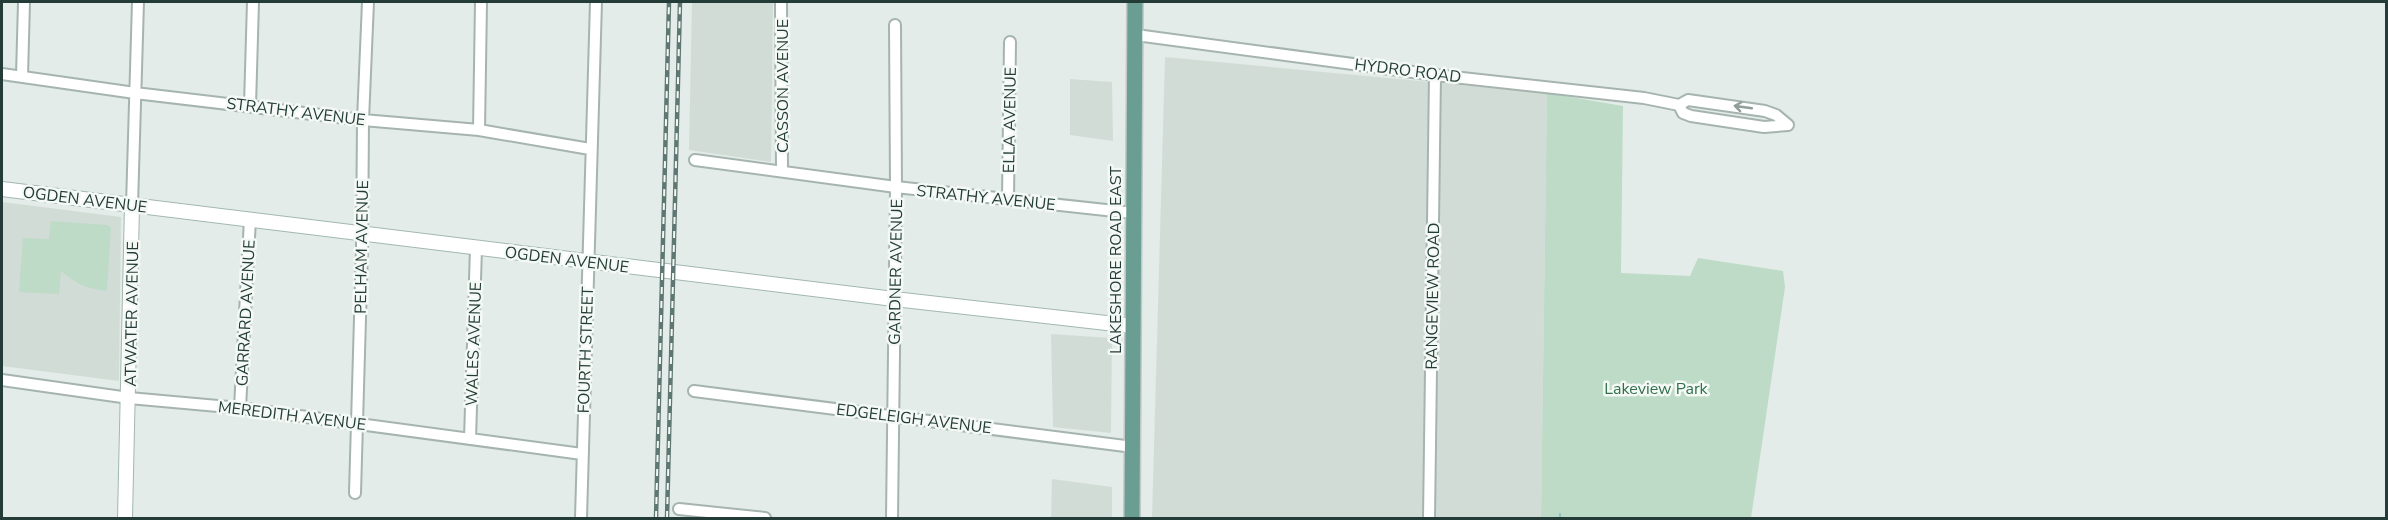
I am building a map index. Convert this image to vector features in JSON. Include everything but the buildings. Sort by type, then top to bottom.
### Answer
[{"type":"main road","name":"LAKESHORE ROAD EAST","points":[[1132,519],[1136,2]]},
{"type":"street","points":[[22,76],[24,2]]},
{"type":"street","name":"ATWATER AVENUE","points":[[125,519],[138,2]]},
{"type":"street","points":[[250,105],[253,2]]},
{"type":"street","name":"PELHAM AVENUE","points":[[355,493],[363,120],[368,2]]},
{"type":"street","points":[[479,130],[481,2]]},
{"type":"street","name":"FOURTH STREET","points":[[581,519],[596,2]]},
{"type":"street","name":"CASSON AVENUE","points":[[781,2],[782,171]]},
{"type":"street","name":"GARDNER AVENUE","points":[[892,519],[896,187],[895,25]]},
{"type":"street","name":"HYDRO ROAD","points":[[1136,35],[1435,75],[1567,88],[1679,105]]},
{"type":"street","name":"ELLA AVENUE","points":[[1008,198],[1010,42]]},
{"type":"street","name":"STRATHY AVENUE","points":[[2,74],[135,93],[363,120],[479,130],[591,149]]},
{"type":"street","name":"RANGEVIEW ROAD","points":[[1430,519],[1435,75]]},
{"type":"street","points":[[1688,100],[1765,111],[1776,115],[1788,125],[1764,127],[1691,116],[1683,113],[1679,105],[1688,100]]},
{"type":"street","name":"STRATHY AVENUE","points":[[695,160],[896,187],[1133,213]]},
{"type":"street","name":"OGDEN AVENUE","points":[[2,189],[588,262],[1133,326]]},
{"type":"street","name":"GARRARD AVENUE","points":[[240,408],[250,219]]},
{"type":"street","name":"WALES AVENUE","points":[[470,439],[476,248]]},
{"type":"street","name":"MEREDITH AVENUE","points":[[2,380],[129,398],[240,408],[582,454]]},
{"type":"street","name":"EDGELEIGH AVENUE","points":[[694,391],[1132,447]]},
{"type":"street","points":[[678,508],[765,519]]},
{"type":"shaded area","points":[[692,2],[773,2],[771,162],[689,150]]},
{"type":"shaded area","points":[[1165,57],[1547,93],[1541,518],[1152,518]]},
{"type":"shaded area","points":[[1070,79],[1112,82],[1113,141],[1070,135]]},
{"type":"shaded area","points":[[2,202],[121,217],[119,381],[2,366]]},
{"type":"shaded area","points":[[1051,334],[1112,338],[1111,433],[1053,427]]},
{"type":"shaded area","points":[[1052,479],[1112,487],[1112,518],[1051,518]]},
{"type":"green space","name":"Lakeview Park","points":[[1547,93],[1623,106],[1621,273],[1690,276],[1698,258],[1783,271],[1785,287],[1751,518],[1541,518]]},
{"type":"green space","points":[[51,221],[108,225],[111,228],[107,291],[82,285],[61,271],[59,294],[19,292],[23,238],[49,239]]},
{"type":"railway","points":[[656,518],[669,2]]},
{"type":"railway","points":[[667,518],[680,2]]}]
